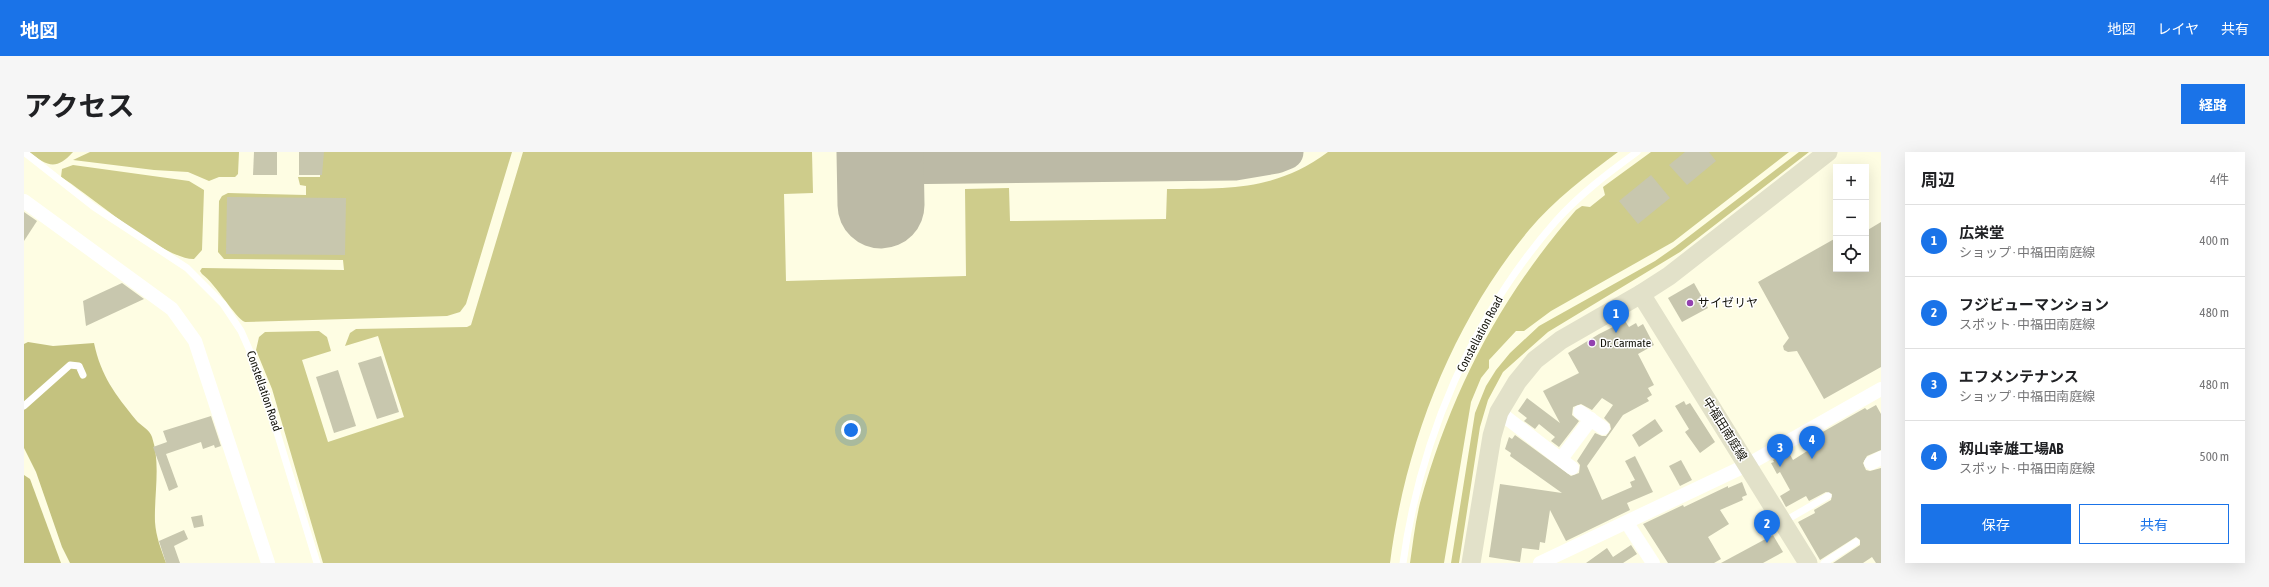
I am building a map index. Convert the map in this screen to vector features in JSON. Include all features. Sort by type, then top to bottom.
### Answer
[{"type":"street","points":[[1472,563],[1492,436],[1499,412],[1516,382],[1535,360],[1561,340],[1641,294],[1718,239],[1828,152]]},
{"type":"street","points":[[24,201],[172,309],[186,327],[195,341],[268,563]]},
{"type":"street","name":"中福田南庭線","points":[[1641,294],[1808,563]]},
{"type":"street","points":[[1540,563],[1747,465],[1879,394]]},
{"type":"street","points":[[1499,412],[1566,464],[1586,416],[1602,428]]},
{"type":"street","points":[[1627,523],[1653,563]]},
{"type":"lane","name":"Constellation Road","points":[[24,152],[94,207],[187,268],[223,304],[241,331],[257,367],[317,563]]},
{"type":"lane","name":"Constellation Road","points":[[1403,563],[1413,501],[1430,445],[1448,398],[1484,322],[1510,282],[1555,222],[1584,194],[1637,152]]},
{"type":"lane","points":[[24,406],[70,365],[79,366],[83,375]]},
{"type":"lane","points":[[1782,523],[1828,496]]},
{"type":"lane","points":[[1824,563],[1856,542]]},
{"type":"shaded area","points":[[29,152],[73,152],[61,162],[51,164],[41,161]]},
{"type":"shaded area","points":[[90,152],[239,152],[238,174],[235,177],[219,177],[209,181],[188,172],[154,170],[73,160]]},
{"type":"shaded area","points":[[321,152],[512,152],[466,304],[460,312],[447,316],[245,322],[236,314],[213,285],[202,274],[200,271],[202,268],[344,270],[343,260],[224,259],[218,252],[219,201],[222,196],[228,193],[306,195],[306,186],[300,185],[298,177],[320,177]]},
{"type":"shaded area","points":[[523,152],[812,152],[813,193],[784,194],[786,281],[966,276],[965,189],[1009,188],[1010,221],[1166,219],[1167,189],[1232,187],[1270,181],[1308,165],[1328,152],[1618,152],[1571,188],[1549,208],[1529,230],[1502,266],[1477,305],[1455,345],[1436,387],[1420,430],[1407,474],[1397,518],[1390,563],[323,563],[272,389],[256,350],[259,337],[265,332],[319,331],[327,337],[331,351],[302,360],[328,442],[404,417],[378,336],[345,346],[350,333],[356,329],[467,327],[471,325]]},
{"type":"shaded area","points":[[1651,152],[1789,152],[1673,242],[1551,311],[1524,331],[1516,331],[1489,360],[1489,368],[1481,378],[1471,402],[1444,563],[1410,563],[1420,503],[1447,422],[1463,384],[1501,312],[1524,277],[1576,210],[1582,206],[1590,207],[1605,195],[1603,187]]},
{"type":"shaded area","points":[[1799,152],[1809,152],[1680,252],[1548,332],[1503,372],[1488,400],[1480,427],[1459,563],[1451,563],[1475,413],[1486,386],[1496,370],[1510,353],[1539,326],[1655,261]]},
{"type":"shaded area","points":[[73,165],[189,181],[204,190],[202,250],[194,259],[181,256],[164,249],[146,238],[61,177],[62,169]]},
{"type":"shaded area","points":[[28,342],[53,346],[94,343],[105,375],[115,393],[128,411],[152,437],[155,447],[157,468],[155,522],[159,543],[166,563],[70,563],[62,547],[36,472],[24,448],[24,344]]},
{"type":"shaded area","points":[[24,475],[30,479],[61,563],[24,563]]},
{"type":"building","points":[[254,152],[277,152],[277,175],[253,175]]},
{"type":"building","points":[[299,152],[324,152],[322,175],[299,175]]},
{"type":"building","points":[[1685,152],[1709,152],[1716,161],[1687,185],[1669,165]]},
{"type":"building","points":[[1651,175],[1670,198],[1638,224],[1619,201]]},
{"type":"building","points":[[227,197],[346,198],[345,255],[226,254]]},
{"type":"building","points":[[24,212],[37,221],[24,241]]},
{"type":"building","points":[[1881,222],[1881,367],[1824,399],[1797,351],[1788,352],[1784,350],[1783,346],[1789,338],[1758,282],[1833,240],[1833,272],[1869,272],[1869,229]]},
{"type":"building","points":[[122,283],[144,299],[86,326],[83,301]]},
{"type":"building","points":[[1694,283],[1708,308],[1682,322],[1668,298]]},
{"type":"building","points":[[1625,321],[1629,327],[1636,323],[1638,327],[1643,324],[1654,345],[1638,354],[1654,385],[1648,388],[1652,395],[1647,398],[1649,401],[1623,415],[1587,466],[1602,500],[1632,487],[1630,482],[1635,480],[1625,461],[1635,456],[1653,492],[1627,503],[1630,510],[1566,541],[1550,510],[1545,543],[1540,542],[1539,550],[1522,548],[1520,562],[1489,557],[1500,484],[1562,493],[1510,456],[1511,453],[1505,449],[1509,437],[1512,439],[1515,435],[1571,476],[1579,473],[1580,465],[1577,461],[1595,433],[1606,436],[1611,429],[1610,424],[1604,418],[1613,405],[1602,398],[1592,410],[1581,404],[1573,407],[1572,415],[1579,421],[1559,447],[1551,441],[1555,437],[1539,424],[1535,429],[1524,421],[1527,418],[1518,411],[1527,398],[1560,423],[1543,391],[1579,373],[1568,353],[1599,334]]},
{"type":"building","points":[[381,356],[399,412],[377,419],[358,363]]},
{"type":"building","points":[[338,370],[356,426],[334,433],[316,377]]},
{"type":"building","points":[[1684,401],[1686,405],[1690,403],[1715,442],[1700,453],[1685,432],[1689,429],[1675,406]]},
{"type":"building","points":[[1876,405],[1881,414],[1881,450],[1867,456],[1863,463],[1866,470],[1870,471],[1881,468],[1881,563],[1876,563],[1872,557],[1863,563],[1833,563],[1860,545],[1860,540],[1856,537],[1820,560],[1798,522],[1815,513],[1814,510],[1831,500],[1832,494],[1826,492],[1809,501],[1806,496],[1786,507],[1780,496],[1790,490],[1780,472],[1777,474],[1771,463],[1774,462],[1773,460],[1788,451],[1793,460],[1823,441],[1819,434],[1865,408],[1867,410]]},
{"type":"building","points":[[211,416],[221,446],[215,448],[214,445],[203,449],[201,442],[166,454],[178,487],[169,491],[153,447],[167,442],[163,431]]},
{"type":"building","points":[[1655,419],[1663,431],[1639,447],[1632,435]]},
{"type":"building","points":[[1681,460],[1692,480],[1680,486],[1669,466]]},
{"type":"building","points":[[1742,482],[1747,495],[1742,497],[1743,500],[1720,510],[1729,524],[1708,537],[1721,559],[1714,563],[1668,563],[1643,524],[1683,505],[1684,507],[1728,486],[1728,488]]},
{"type":"building","points":[[202,515],[204,526],[194,528],[191,517]]},
{"type":"building","points":[[184,530],[188,539],[174,546],[180,563],[166,563],[159,541]]},
{"type":"building","points":[[1773,535],[1783,552],[1763,563],[1721,563]]},
{"type":"building","points":[[1631,545],[1637,554],[1623,563],[1586,563],[1607,548],[1613,557]]},
{"type":"taxiway","points":[[880,167],[1235,163],[1276,156],[1286,152]]},
{"type":"runway","points":[[880,152],[881,205]]},
{"type":"place","name":"サイゼリヤ","points":[[1690,303]]},
{"type":"place","name":"広栄堂","points":[[1616,333]]},
{"type":"place","name":"Dr. Carmate","points":[[1592,343]]},
{"type":"place","name":"籾山幸雄工場AB","points":[[1812,459]]},
{"type":"place","name":"エフメンテナンス","points":[[1780,467]]},
{"type":"place","name":"フジビューマンション","points":[[1767,543]]}]
